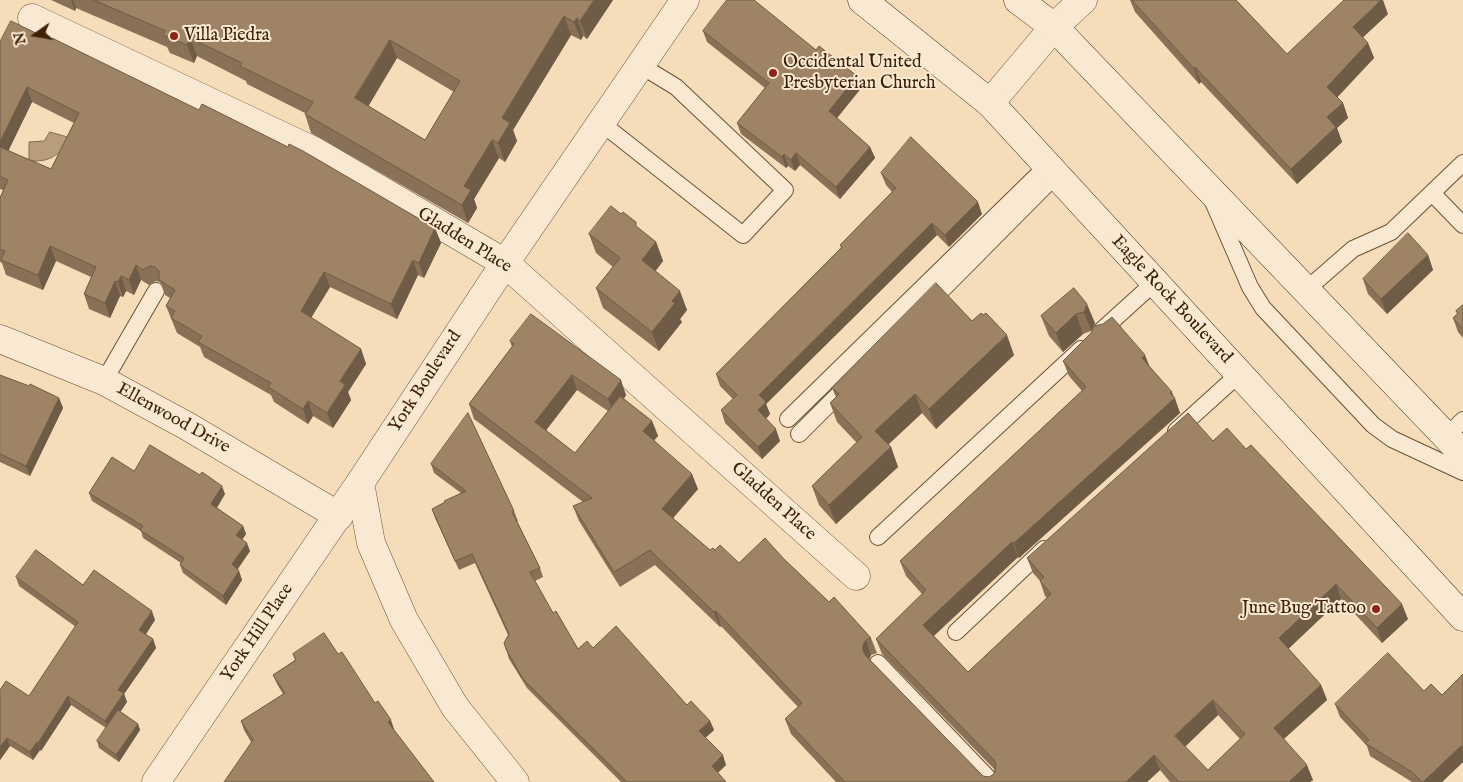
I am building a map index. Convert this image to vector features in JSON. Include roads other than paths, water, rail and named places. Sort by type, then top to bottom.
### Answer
[{"type":"street","name":"York Boulevard","points":[[360,483],[505,263],[685,0]]},
{"type":"street","name":"Eagle Rock Boulevard","points":[[862,0],[990,103],[1463,617]]},
{"type":"street","points":[[1018,0],[1054,27],[1306,290],[1457,437]]},
{"type":"street","points":[[990,103],[1054,27],[1083,0]]},
{"type":"street","name":"Gladden Place","points":[[32,18],[316,152],[505,263],[856,576]]},
{"type":"street","name":"Ellenwood Drive","points":[[0,339],[104,381],[187,426],[339,516]]},
{"type":"street","points":[[360,483],[371,543],[404,620],[455,707],[514,782]]},
{"type":"street","name":"York Hill Place","points":[[156,782],[360,483]]},
{"type":"lane","points":[[600,122],[743,235],[785,190],[676,87],[640,65]]},
{"type":"lane","points":[[1306,290],[1353,249],[1392,232],[1463,163]]},
{"type":"lane","points":[[917,315],[1052,170]]},
{"type":"lane","points":[[788,419],[1052,170]]},
{"type":"lane","points":[[1207,187],[1250,287],[1263,308],[1373,425],[1392,439],[1463,472]]},
{"type":"lane","points":[[1432,193],[1463,225]]},
{"type":"lane","points":[[878,537],[1155,282]]},
{"type":"lane","points":[[104,381],[156,291]]},
{"type":"lane","points":[[799,434],[862,371]]},
{"type":"lane","points":[[1167,439],[1239,374]]},
{"type":"lane","points":[[956,632],[1058,537]]},
{"type":"lane","points":[[878,663],[992,782]]},
{"type":"place","name":"Villa Piedra","points":[[174,36]]},
{"type":"place","name":"Occidental United Presbyterian Church","points":[[773,73]]},
{"type":"place","name":"June Bug Tattoo","points":[[1376,609]]}]
